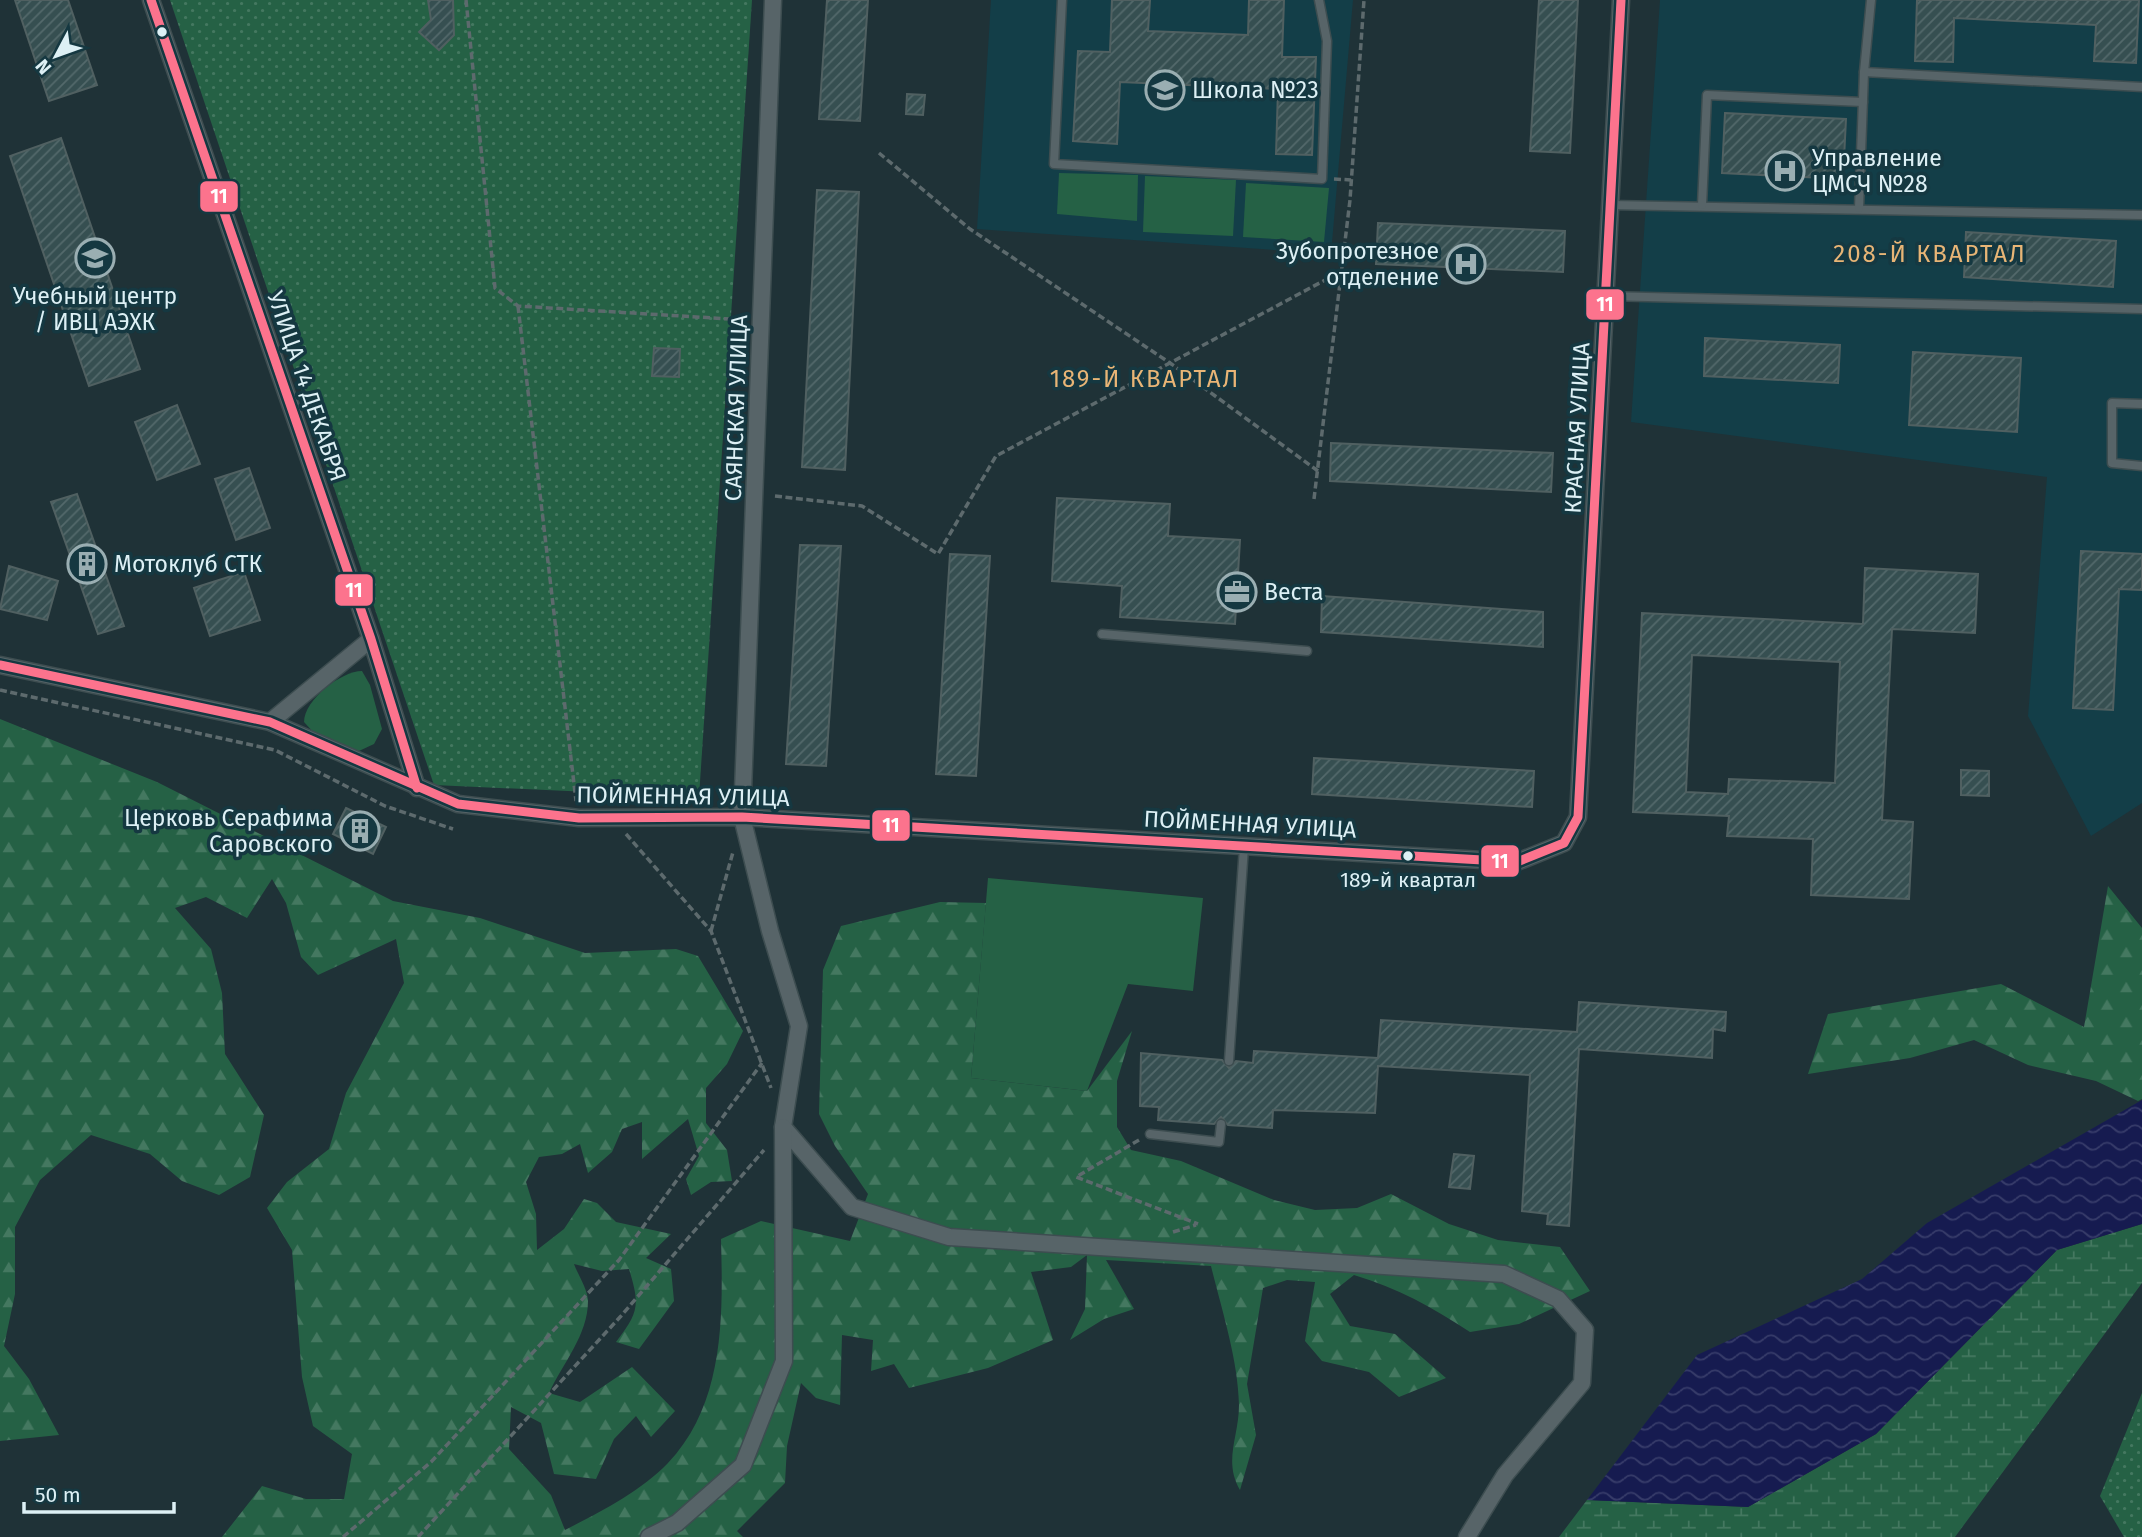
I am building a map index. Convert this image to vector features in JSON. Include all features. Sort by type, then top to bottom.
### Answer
[{"type":"street","name":"УЛИЦА 14 ДЕКАБРЯ","points":[[151,0],[371,639],[417,788]]},
{"type":"street","name":"САЯНСКАЯ УЛИЦА","points":[[649,1537],[677,1523],[743,1465],[783,1361],[783,1126],[799,1026],[770,931],[742,817],[773,0]]},
{"type":"street","name":"КРАСНАЯ УЛИЦА","points":[[1578,817],[1621,0]]},
{"type":"street","points":[[270,722],[371,639]]},
{"type":"street","name":"ПОЙМЕННАЯ УЛИЦА","points":[[0,665],[270,722],[457,804],[579,818],[742,817],[1517,862],[1564,843],[1578,817]]},
{"type":"street","points":[[783,1126],[852,1207],[949,1237],[1504,1274],[1558,1299],[1585,1330],[1582,1383],[1505,1475],[1467,1537]]},
{"type":"lane","points":[[1062,0],[1054,164],[1322,179],[1327,41],[1319,0]]},
{"type":"lane","points":[[1859,208],[1864,72],[1871,0]]},
{"type":"lane","points":[[1864,72],[2142,87]]},
{"type":"lane","points":[[1702,205],[1707,95],[1863,102]]},
{"type":"lane","points":[[1611,205],[2142,215]]},
{"type":"lane","points":[[1606,296],[2142,309]]},
{"type":"lane","points":[[2142,404],[2112,403],[2112,463],[2142,466]]},
{"type":"lane","points":[[1102,634],[1307,651]]},
{"type":"lane","points":[[1229,1061],[1244,847]]},
{"type":"lane","points":[[1150,1134],[1219,1142],[1221,1124]]},
{"type":"path","points":[[466,0],[495,288],[518,306],[762,321]]},
{"type":"path","points":[[1314,499],[1342,271],[1364,0]]},
{"type":"path","points":[[880,153],[970,229],[1170,363],[1318,471]]},
{"type":"path","points":[[775,496],[862,506],[938,554],[996,456],[1342,271]]},
{"type":"path","points":[[518,306],[579,818]]},
{"type":"path","points":[[0,690],[275,750],[385,806],[453,829]]},
{"type":"path","points":[[418,1537],[621,1317],[730,1193],[783,1126],[762,1063],[711,931],[612,817]]},
{"type":"path","points":[[711,931],[742,817]]},
{"type":"path","points":[[343,1537],[431,1462],[619,1260],[762,1063]]},
{"type":"path","points":[[1150,1134],[1076,1177],[1198,1224],[1173,1232]]},
{"type":"shaded area","name":"Школа №23","points":[[991,0],[1353,0],[1331,254],[977,229]]},
{"type":"shaded area","points":[[1660,0],[2142,0],[2142,803],[2091,836],[2028,716],[2047,477],[1631,422]]},
{"type":"green space","points":[[170,0],[752,0],[699,797],[434,785]]},
{"type":"green space","points":[[1059,173],[1138,175],[1137,221],[1057,214]]},
{"type":"green space","points":[[1145,176],[1236,180],[1233,236],[1143,232]]},
{"type":"green space","points":[[1246,183],[1329,188],[1324,242],[1243,237]]},
{"type":"green space","points":[[362,671],[370,685],[382,729],[374,744],[359,751],[314,733],[304,722],[310,705],[325,688],[344,676]]},
{"type":"green space","points":[[0,719],[157,782],[393,901],[480,918],[585,953],[676,949],[698,956],[743,1031],[727,1064],[706,1088],[706,1123],[727,1150],[732,1181],[711,1182],[691,1195],[686,1179],[699,1156],[688,1119],[642,1159],[642,1122],[622,1129],[612,1152],[588,1173],[580,1144],[562,1154],[539,1157],[526,1182],[536,1214],[537,1250],[564,1229],[584,1199],[597,1203],[616,1222],[671,1234],[646,1258],[671,1269],[674,1301],[639,1349],[616,1342],[635,1308],[635,1291],[629,1269],[602,1271],[574,1264],[586,1292],[587,1313],[579,1337],[549,1393],[580,1402],[632,1367],[675,1411],[651,1437],[636,1416],[614,1439],[596,1479],[554,1474],[541,1423],[511,1407],[509,1449],[551,1495],[565,1530],[619,1501],[657,1473],[687,1439],[701,1413],[717,1357],[722,1298],[721,1239],[761,1221],[850,1241],[868,1194],[835,1146],[819,1114],[823,970],[841,926],[940,902],[986,903],[971,1078],[1087,1091],[1132,1031],[1117,1081],[1117,1127],[1131,1150],[1181,1161],[1274,1200],[1315,1210],[1357,1208],[1391,1194],[1449,1224],[1498,1240],[1560,1247],[1590,1291],[1519,1324],[1470,1332],[1414,1299],[1354,1275],[1330,1294],[1350,1326],[1395,1334],[1446,1378],[1399,1397],[1369,1372],[1322,1361],[1305,1341],[1315,1282],[1287,1280],[1263,1288],[1247,1384],[1256,1435],[1240,1490],[1232,1459],[1239,1405],[1236,1370],[1211,1266],[1106,1260],[1134,1309],[1104,1319],[1070,1340],[1085,1309],[1087,1255],[1071,1267],[1031,1272],[1053,1340],[988,1368],[909,1388],[894,1364],[871,1371],[873,1340],[842,1335],[840,1405],[816,1398],[801,1383],[787,1446],[785,1483],[737,1531],[743,1537],[222,1537],[262,1486],[306,1499],[344,1499],[352,1454],[313,1426],[302,1377],[292,1250],[267,1208],[287,1182],[329,1149],[346,1093],[404,983],[396,939],[318,975],[301,957],[286,903],[272,879],[247,918],[206,897],[175,908],[211,949],[222,993],[225,1054],[264,1115],[250,1177],[219,1195],[182,1181],[150,1154],[91,1135],[40,1180],[15,1227],[15,1294],[4,1346],[29,1379],[59,1435],[0,1441]]},
{"type":"green space","points":[[988,878],[1203,898],[1193,991],[1128,984],[1087,1091],[971,1078]]},
{"type":"green space","points":[[2108,886],[2142,928],[2142,1099],[2138,1101],[2096,1081],[2028,1065],[1974,1040],[1910,1058],[1808,1074],[1828,1014],[2001,984],[2084,1027]]},
{"type":"green space","points":[[2142,1224],[2142,1283],[1955,1537],[1559,1537],[1587,1500],[1748,1507],[1876,1434],[2057,1250]]},
{"type":"green space","points":[[2142,1393],[2142,1537],[2124,1537],[2100,1496]]},
{"type":"water","points":[[2142,1100],[2142,1224],[2057,1250],[1876,1434],[1748,1507],[1587,1500],[1697,1355],[1862,1279],[1927,1223]]},
{"type":"building","points":[[15,0],[68,0],[97,85],[49,101]]},
{"type":"building","points":[[428,0],[453,0],[454,35],[439,50],[419,32],[431,20]]},
{"type":"building","points":[[827,0],[868,0],[860,121],[819,119]]},
{"type":"building","points":[[1112,0],[1150,0],[1148,31],[1248,35],[1249,0],[1284,0],[1282,57],[1316,57],[1312,155],[1276,154],[1278,89],[1120,82],[1117,144],[1073,141],[1078,51],[1110,52]]},
{"type":"building","points":[[1539,0],[1578,0],[1570,153],[1530,151]]},
{"type":"building","points":[[1917,0],[2139,0],[2136,63],[2094,61],[2096,25],[1954,18],[1953,62],[1915,61]]},
{"type":"building","points":[[907,94],[925,95],[923,115],[906,114]]},
{"type":"building","points":[[1725,113],[1846,119],[1843,179],[1722,173]]},
{"type":"building","points":[[61,138],[140,369],[89,386],[10,156]]},
{"type":"building","points":[[817,190],[859,192],[845,470],[802,467]]},
{"type":"building","points":[[1378,223],[1565,231],[1563,272],[1376,264]]},
{"type":"building","points":[[1966,232],[2116,241],[2113,287],[1964,277]]},
{"type":"building","points":[[1705,338],[1840,345],[1838,383],[1704,376]]},
{"type":"building","points":[[654,348],[680,349],[679,377],[652,376]]},
{"type":"building","points":[[1913,352],[2021,358],[2017,432],[1909,425]]},
{"type":"building","points":[[177,405],[200,464],[157,480],[135,422]]},
{"type":"building","points":[[1331,443],[1553,453],[1551,492],[1330,481]]},
{"type":"building","points":[[249,468],[270,528],[236,540],[215,479]]},
{"type":"building","name":"Мотоклуб СТК","points":[[77,494],[124,626],[98,634],[51,502]]},
{"type":"building","points":[[1057,498],[1170,504],[1168,536],[1240,540],[1235,624],[1120,617],[1122,586],[1052,581]]},
{"type":"building","points":[[800,545],[841,546],[826,766],[786,764]]},
{"type":"building","points":[[2081,551],[2142,554],[2142,590],[2119,589],[2113,710],[2073,708]]},
{"type":"building","points":[[950,554],[990,556],[976,776],[936,774]]},
{"type":"building","points":[[9,566],[58,581],[47,620],[0,609]]},
{"type":"building","points":[[1865,568],[1978,574],[1975,633],[1892,629],[1882,820],[1913,822],[1909,899],[1811,895],[1813,839],[1727,836],[1729,816],[1633,812],[1642,613],[1863,624]],"holes":[[[1692,655],[1840,662],[1835,783],[1729,779],[1728,794],[1686,792]]]},
{"type":"building","points":[[244,572],[260,620],[210,636],[194,588]]},
{"type":"building","points":[[1322,596],[1543,612],[1543,647],[1321,632]]},
{"type":"building","points":[[1314,758],[1534,771],[1532,807],[1312,794]]},
{"type":"building","points":[[1961,770],[1989,771],[1989,796],[1961,795]]},
{"type":"building","name":"Церковь Серафима Саровского","points":[[346,808],[386,827],[373,854],[333,834]]},
{"type":"building","points":[[1579,1002],[1726,1012],[1725,1031],[1713,1029],[1712,1058],[1579,1049],[1569,1226],[1547,1224],[1548,1214],[1522,1211],[1530,1075],[1378,1066],[1375,1113],[1273,1110],[1272,1128],[1228,1125],[1221,1117],[1214,1124],[1158,1120],[1159,1107],[1140,1106],[1141,1053],[1222,1060],[1229,1068],[1236,1061],[1253,1063],[1254,1051],[1378,1058],[1381,1020],[1577,1032]]},
{"type":"building","points":[[1454,1154],[1474,1156],[1470,1189],[1449,1187]]},
{"type":"transit line","name":"11","points":[[151,0],[371,639],[417,788]]},
{"type":"transit line","name":"11","points":[[0,665],[270,722],[458,804],[579,818],[742,817],[1517,862],[1564,843],[1578,817],[1621,0]]},
{"type":"place","name":"Школа №23","points":[[1165,90]]},
{"type":"place","name":"Управление ЦМСЧ №28","points":[[1785,171]]},
{"type":"place","name":"Учебный центр / ИВЦ АЭХК","points":[[95,258]]},
{"type":"place","name":"Зубопротезное отделение","points":[[1466,264]]},
{"type":"place","name":"Мотоклуб СТК","points":[[87,564]]},
{"type":"place","name":"Веста","points":[[1237,592]]},
{"type":"place","name":"Церковь Серафима Саровского","points":[[360,831]]},
{"type":"place","name":"189-й квартал","points":[[1408,856]]},
{"type":"district","name":"208-Й КВАРТАЛ","points":[[1930,254]]},
{"type":"district","name":"189-Й КВАРТАЛ","points":[[1145,379]]}]
